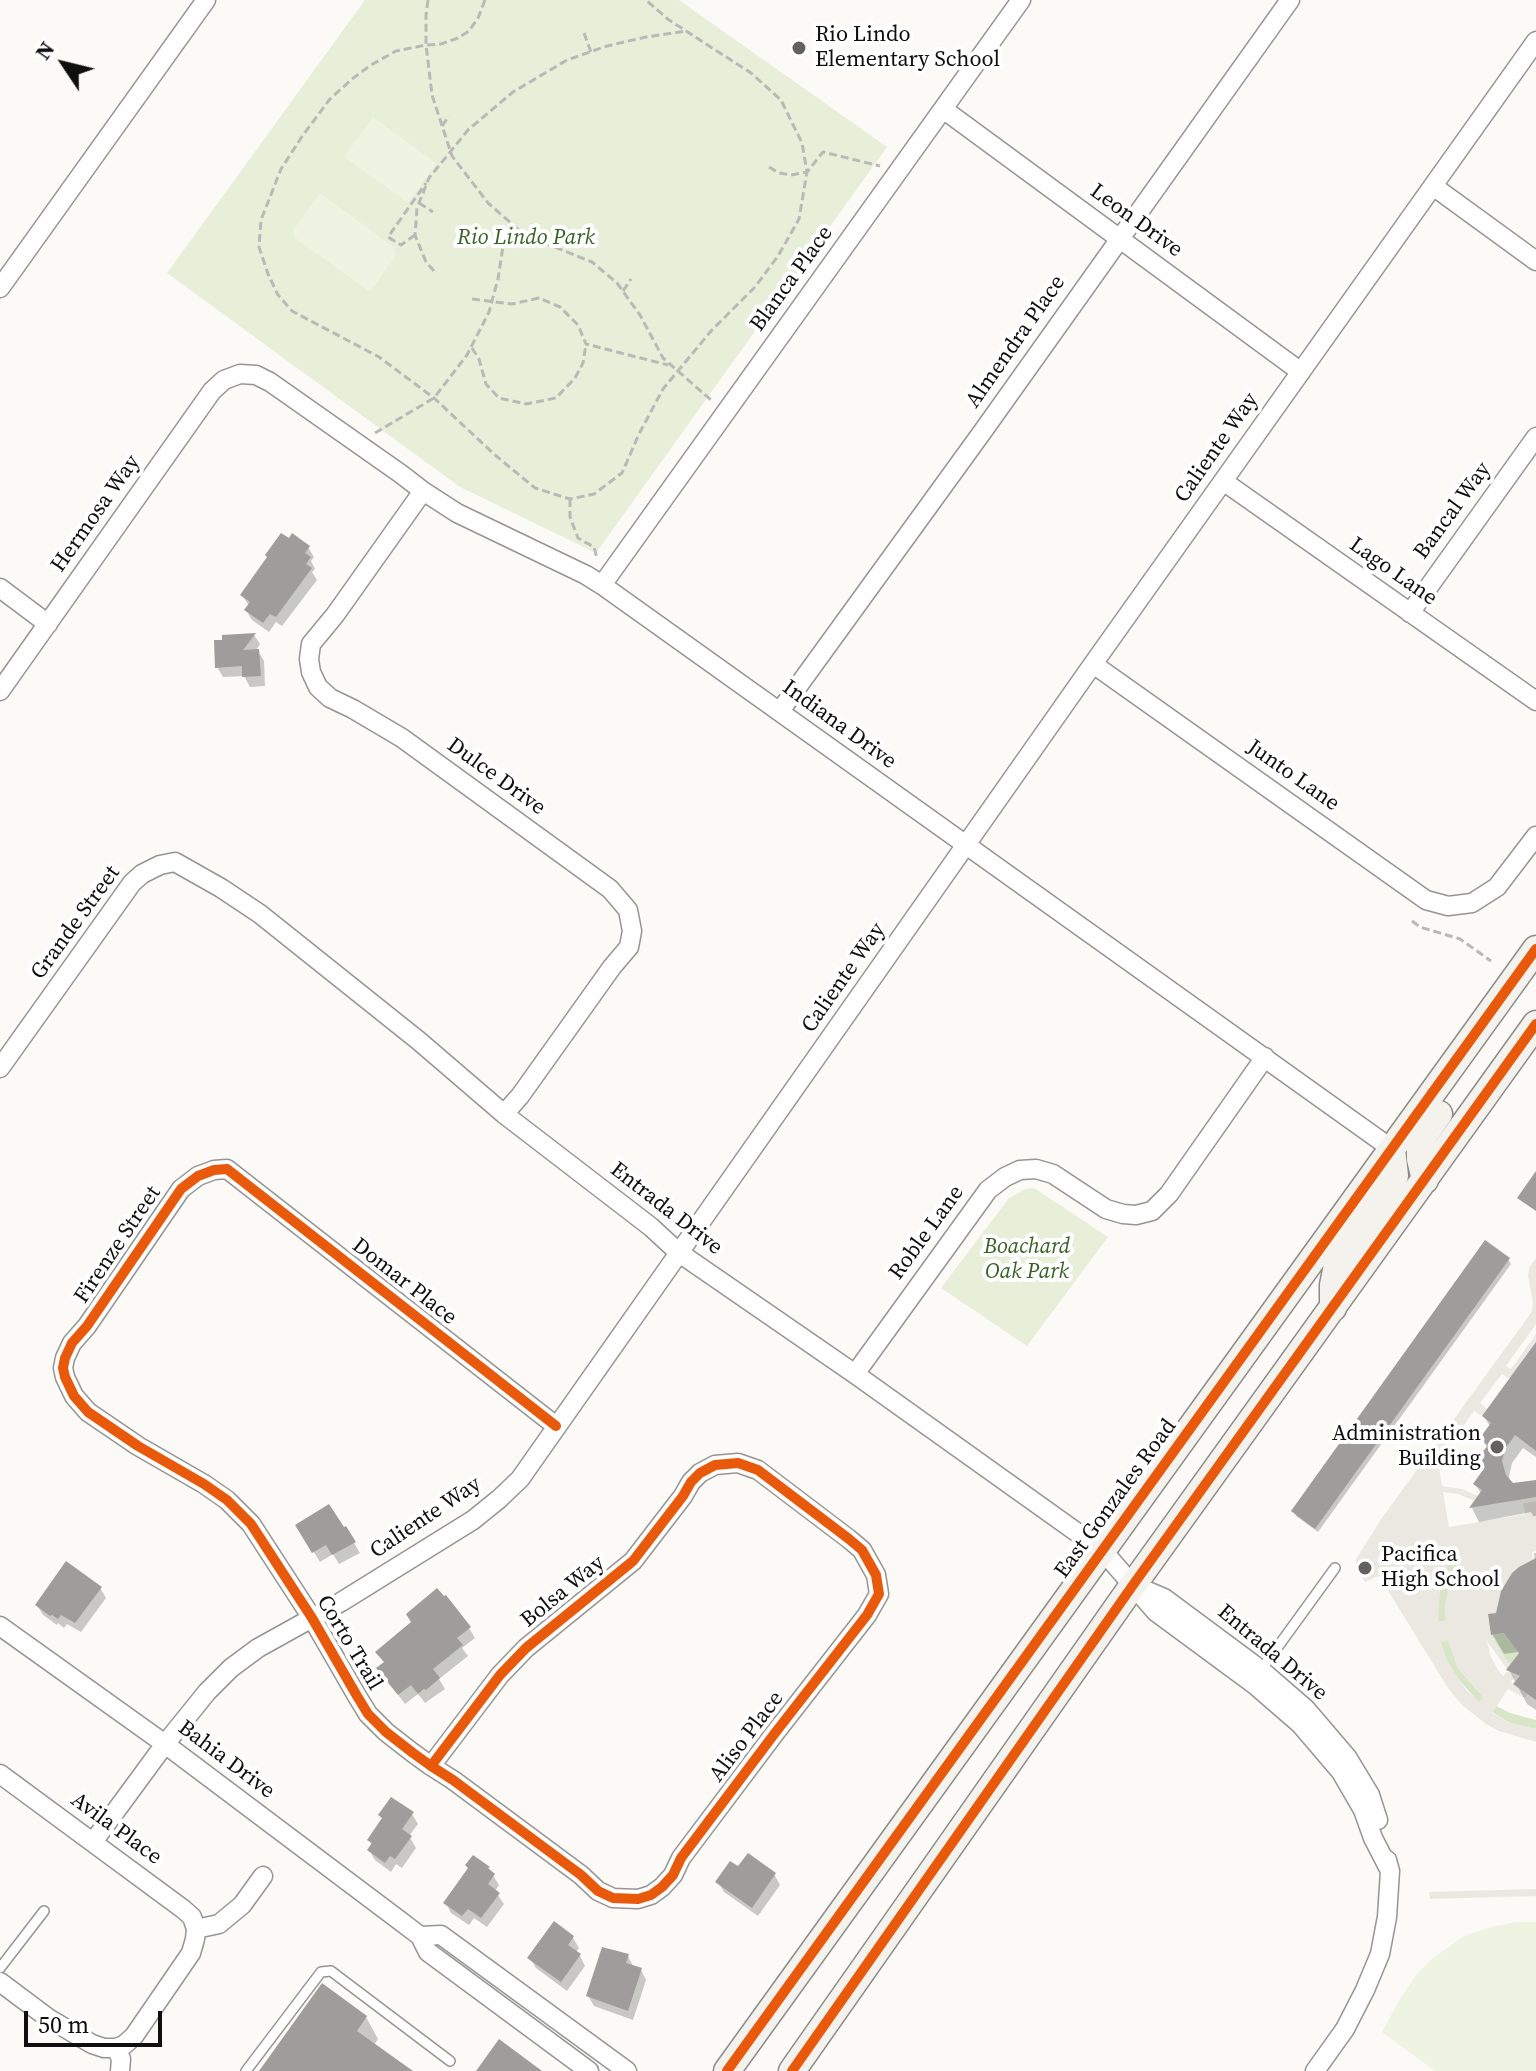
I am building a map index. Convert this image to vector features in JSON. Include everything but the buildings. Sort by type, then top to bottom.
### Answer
[{"type":"main road","name":"East Gonzales Road","points":[[727,2071],[1536,949]]},
{"type":"main road","points":[[1425,1180],[1420,1141],[1536,977]]},
{"type":"main road","points":[[792,2071],[1133,1585],[1536,1024]]},
{"type":"main road","points":[[1333,1308],[1337,1265],[1395,1176],[1392,1149]]},
{"type":"street","points":[[0,288],[206,0]]},
{"type":"street","name":"Blanca Place","points":[[602,585],[1021,0]]},
{"type":"street","name":"Almendra Place","points":[[780,711],[1290,0]]},
{"type":"street","name":"Caliente Way","points":[[93,1842],[165,1744],[231,1668],[258,1648],[473,1520],[520,1479],[1536,41]]},
{"type":"street","name":"Leon Drive","points":[[943,109],[1301,372]]},
{"type":"street","points":[[1433,186],[1536,261]]},
{"type":"street","name":"Indiana Drive","points":[[240,374],[256,375],[270,382],[457,513],[602,585],[1392,1149]]},
{"type":"street","name":"Hermosa Way","points":[[0,691],[212,391],[224,380],[240,374]]},
{"type":"street","name":"Bancal Way","points":[[1410,613],[1536,437]]},
{"type":"street","name":"Lago Lane","points":[[1223,481],[1536,701]]},
{"type":"street","name":"Dulce Drive","points":[[423,491],[311,644],[309,659],[314,679],[330,698],[402,738],[610,889],[628,910],[632,931],[629,947],[504,1114]]},
{"type":"street","points":[[0,588],[48,624]]},
{"type":"street","name":"Junto Lane","points":[[1093,664],[1426,900],[1448,906],[1472,903],[1497,887],[1536,836]]},
{"type":"street","name":"Entrada Drive","points":[[175,862],[260,914],[419,1041],[504,1114],[651,1227],[678,1252],[1103,1551],[1156,1612],[1255,1685],[1300,1724],[1341,1772],[1363,1810],[1390,1871]]},
{"type":"street","name":"Grande Street","points":[[0,1068],[132,883],[147,871],[175,862]]},
{"type":"street","name":"Roble Lane","points":[[855,1374],[988,1190],[1020,1170],[1036,1169],[1053,1174],[1106,1209],[1136,1215],[1152,1211],[1169,1194],[1265,1057]]},
{"type":"street","name":"Firenze Street","points":[[63,1368],[72,1343],[87,1326],[181,1189],[198,1176],[227,1169]]},
{"type":"street","name":"Domar Place","points":[[227,1169],[556,1426]]},
{"type":"street","name":"Corto Trail","points":[[63,1368],[74,1396],[88,1412],[138,1446],[204,1484],[227,1500],[251,1524],[312,1618],[368,1714],[386,1732],[581,1875],[598,1891],[613,1898],[638,1899]]},
{"type":"street","name":"Aliso Place","points":[[638,1899],[651,1895],[673,1875],[681,1858],[863,1622],[879,1594],[871,1564],[862,1550],[758,1470],[729,1463]]},
{"type":"street","name":"Bolsa Way","points":[[431,1766],[500,1675],[526,1648],[633,1561],[700,1473],[715,1465],[729,1463]]},
{"type":"street","name":"Entrada Drive","points":[[1133,1585],[1164,1598],[1261,1670],[1306,1709],[1347,1757],[1370,1795],[1390,1871],[1387,1917],[1380,1954],[1345,2029],[1315,2071]]},
{"type":"street","name":"Bahia Drive","points":[[0,1626],[165,1744],[420,1936],[428,1952],[589,2071]]},
{"type":"street","name":"Avila Place","points":[[0,1774],[183,1909],[192,1917],[196,1929]]},
{"type":"street","points":[[0,1982],[48,2018],[92,2044],[104,2048],[124,2045],[134,2036],[191,1953],[196,1929],[219,1924],[242,1905],[263,1876]]},
{"type":"street","name":"Bahia Drive","points":[[420,1936],[441,1935],[627,2071]]},
{"type":"street","points":[[492,1999],[506,1999],[588,2054],[599,2051]]},
{"type":"street","points":[[116,2048],[121,2059],[120,2071]]},
{"type":"lane","points":[[1261,1670],[1335,1568]]},
{"type":"lane","points":[[0,1968],[44,1911]]},
{"type":"lane","points":[[246,2071],[321,1972],[331,1971],[450,2061]]},
{"type":"path","points":[[428,0],[426,45],[432,95],[452,156],[488,203],[520,231],[592,262],[617,283],[640,315],[663,358],[727,412]]},
{"type":"path","points":[[485,0],[469,31],[441,44],[396,51],[371,65],[330,99],[281,169],[261,220],[259,247],[278,295],[292,311],[379,357],[434,398],[535,488],[570,499],[594,494],[622,473],[663,389],[711,331],[755,287],[778,256],[799,219],[807,172],[802,143],[781,100],[751,73],[669,20],[646,0]]},
{"type":"path","points":[[415,235],[401,245],[388,237],[429,178],[468,130],[513,92],[567,60],[607,46],[687,31]]},
{"type":"path","points":[[584,33],[591,52]]},
{"type":"path","points":[[442,126],[449,116]]},
{"type":"path","points":[[769,167],[791,175],[807,172],[823,152],[899,172]]},
{"type":"path","points":[[429,178],[419,203],[415,235],[426,262],[434,271]]},
{"type":"path","points":[[419,203],[433,212]]},
{"type":"path","points":[[361,445],[376,432],[434,398],[467,355],[489,312],[505,233],[510,223]]},
{"type":"path","points":[[623,291],[631,279]]},
{"type":"path","points":[[471,347],[492,391],[499,398],[526,404],[556,398],[575,378],[583,363],[586,344],[578,325],[560,307],[539,298],[512,304],[472,299]]},
{"type":"path","points":[[586,344],[672,366]]},
{"type":"path","points":[[570,499],[570,517],[578,538],[594,547],[602,585]]},
{"type":"path","points":[[1412,921],[1420,927],[1460,939],[1491,961]]},
{"type":"green space","name":"Rio Lindo Park","points":[[365,0],[679,0],[887,147],[596,553],[460,487],[167,273]]},
{"type":"green space","points":[[373,117],[436,163],[408,203],[344,157]]},
{"type":"green space","points":[[320,193],[394,247],[396,256],[370,292],[295,238],[293,230]]},
{"type":"green space","name":"Boachard Oak Park","points":[[1034,1188],[1108,1237],[1027,1346],[941,1288],[1009,1198],[1025,1189]]},
{"type":"green space","points":[[1454,1552],[1462,1556],[1445,1606],[1446,1621],[1437,1622],[1440,1587]]},
{"type":"green space","points":[[1506,1633],[1519,1653],[1510,1665],[1491,1635]]},
{"type":"green space","points":[[1448,1639],[1458,1668],[1484,1698],[1479,1703],[1455,1675],[1446,1659],[1440,1641]]},
{"type":"green space","points":[[1496,1706],[1536,1720],[1536,1729],[1510,1723],[1492,1712]]},
{"type":"green space","points":[[1515,1922],[1536,1922],[1536,2071],[1435,2071],[1382,2032],[1415,1976],[1432,1959],[1464,1936]]},
{"type":"shaded area","points":[[1536,1258],[1536,1324],[1506,1366],[1511,1369],[1536,1334],[1536,1342],[1511,1380],[1502,1374],[1480,1403],[1487,1409],[1482,1416],[1474,1411],[1438,1462],[1442,1486],[1462,1489],[1478,1496],[1475,1501],[1443,1492],[1449,1527],[1525,1514],[1523,1503],[1536,1501],[1536,1551],[1532,1552],[1533,1560],[1512,1573],[1501,1591],[1496,1613],[1488,1615],[1491,1635],[1510,1665],[1507,1669],[1487,1641],[1498,1670],[1503,1676],[1508,1671],[1515,1677],[1511,1682],[1527,1694],[1525,1698],[1508,1689],[1492,1713],[1510,1723],[1536,1729],[1536,1742],[1499,1731],[1462,1705],[1448,1688],[1379,1576],[1365,1582],[1356,1567],[1356,1559],[1382,1518],[1531,1313],[1530,1266]],"holes":[[[1454,1552],[1461,1556],[1448,1589],[1446,1621],[1438,1622],[1440,1587]],[[1448,1640],[1458,1668],[1484,1698],[1479,1702],[1466,1690],[1446,1659],[1440,1642]]]},
{"type":"shaded area","points":[[1536,1889],[1536,1896],[1430,1899],[1429,1892]]},
{"type":"cycle path","points":[[727,2071],[1536,949]]},
{"type":"cycle path","points":[[792,2071],[1133,1585],[1536,1024]]},
{"type":"cycle path","points":[[431,1766],[500,1675],[526,1648],[633,1561],[691,1482],[715,1465],[738,1463],[758,1470],[862,1550],[876,1575],[879,1594],[867,1615],[681,1858],[673,1875],[651,1895],[638,1899],[613,1898],[598,1891],[581,1875],[413,1753],[386,1732],[368,1714],[312,1618],[251,1524],[227,1500],[204,1484],[138,1446],[88,1412],[74,1396],[65,1377],[65,1358],[72,1343],[87,1326],[181,1189],[198,1176],[227,1169],[556,1426]]},
{"type":"place","name":"Rio Lindo Elementary School","points":[[799,48]]},
{"type":"place","name":"Administration Building","points":[[1497,1447]]},
{"type":"place","name":"Pacifica High School","points":[[1365,1568]]}]
